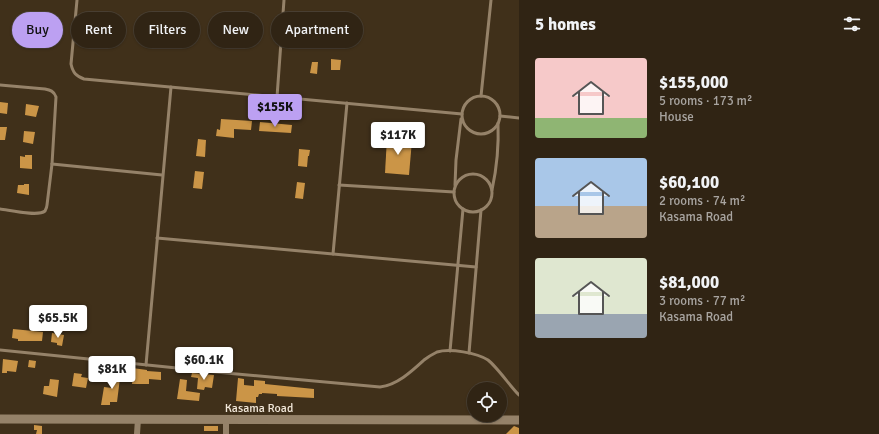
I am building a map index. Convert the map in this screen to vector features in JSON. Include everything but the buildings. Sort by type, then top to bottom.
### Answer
[{"type":"street","name":"Kasama Road","points":[[0,419],[519,420]]},
{"type":"street","points":[[137,434],[138,419]]},
{"type":"street","points":[[226,420],[226,434]]},
{"type":"lane","points":[[77,0],[71,64],[72,71],[77,76],[84,79],[347,103],[462,116]]},
{"type":"lane","points":[[277,97],[284,0]]},
{"type":"lane","points":[[481,96],[491,0]]},
{"type":"lane","points":[[0,86],[45,89],[51,90],[55,94],[52,164],[48,205],[46,210],[40,214],[32,214],[0,209]]},
{"type":"lane","points":[[146,364],[171,87]]},
{"type":"lane","points":[[462,116],[466,128],[476,133],[487,133],[494,129],[500,116],[499,108],[495,102],[489,98],[481,96],[468,101],[463,107],[456,160],[454,192],[456,202],[463,209],[470,212],[481,210],[490,202],[497,167],[499,147],[498,123]]},
{"type":"lane","points":[[333,254],[347,103]]},
{"type":"lane","points":[[500,116],[519,118]]},
{"type":"lane","points":[[52,164],[162,175]]},
{"type":"lane","points":[[455,185],[460,179],[467,176],[478,175],[487,181],[492,192]]},
{"type":"lane","points":[[339,185],[454,192]]},
{"type":"lane","points":[[450,351],[463,209]]},
{"type":"lane","points":[[469,353],[481,210]]},
{"type":"lane","points":[[157,238],[476,268]]},
{"type":"lane","points":[[0,350],[380,387],[388,386],[400,379],[413,371],[426,359],[437,352],[450,351],[469,353],[481,356],[490,361],[519,395]]}]
